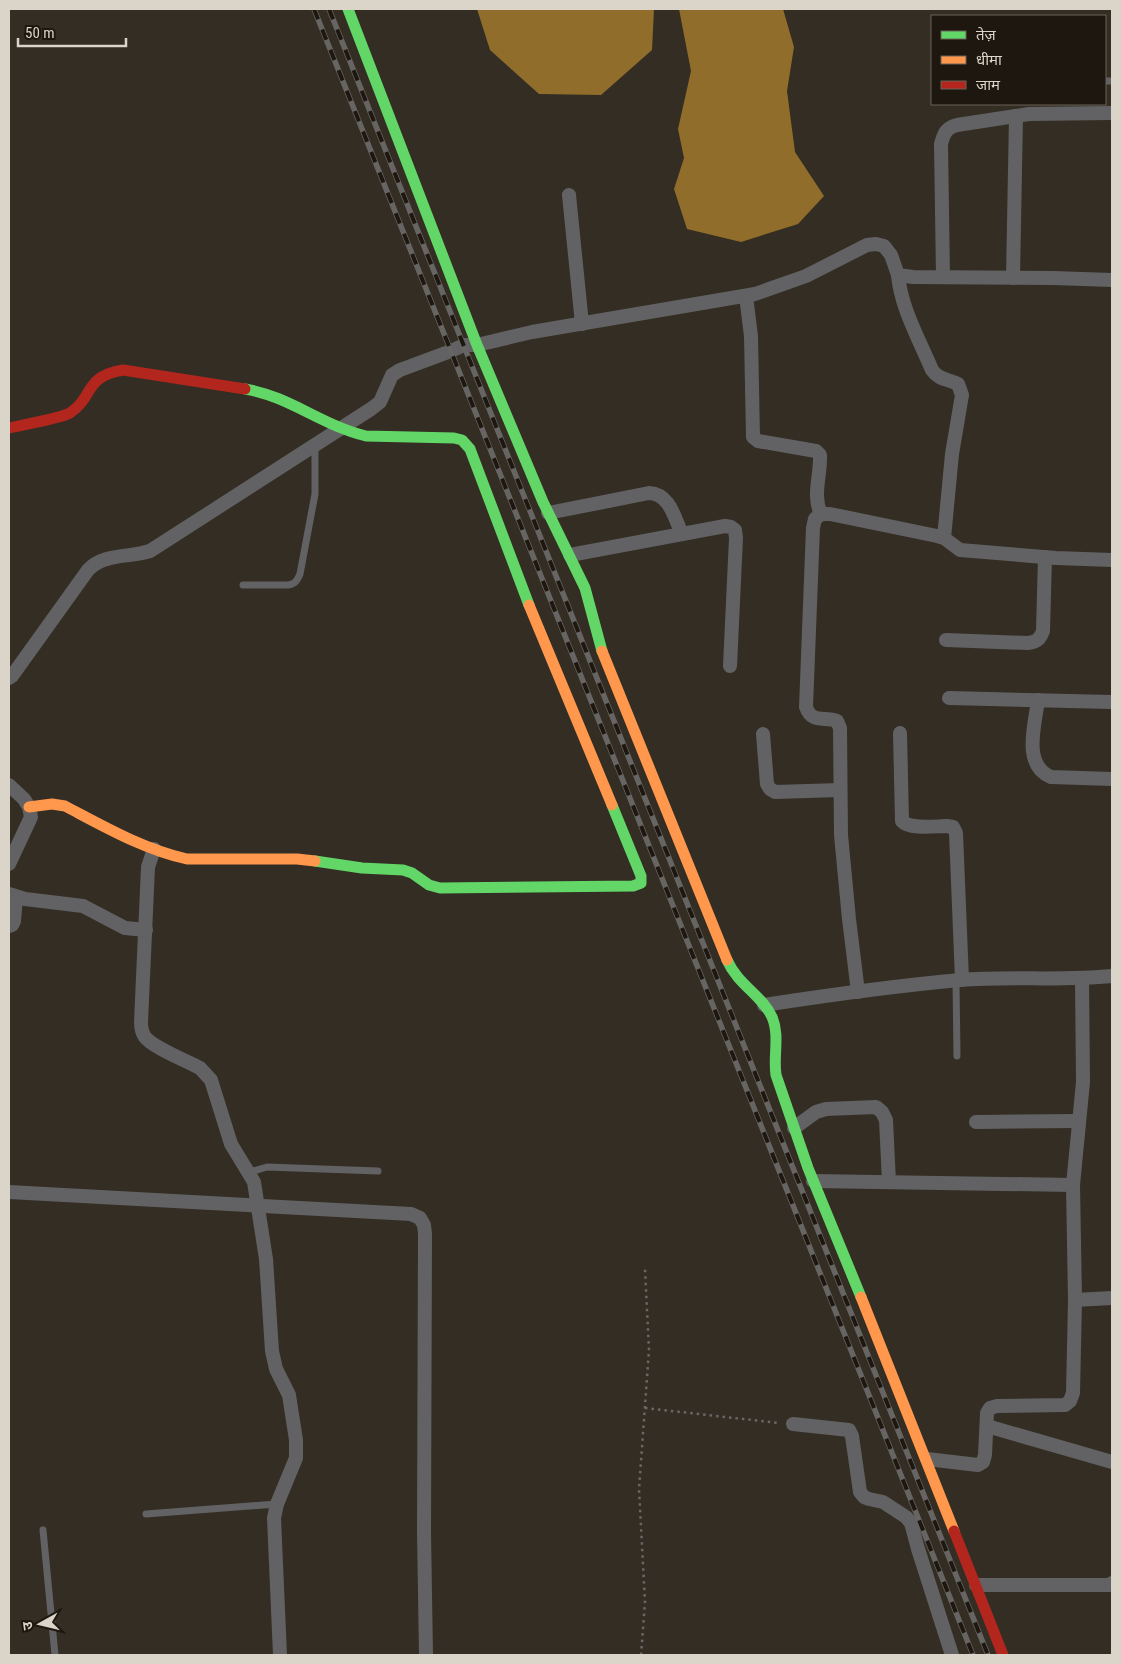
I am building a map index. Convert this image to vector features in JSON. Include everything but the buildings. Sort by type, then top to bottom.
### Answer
[{"type":"street","points":[[348,9],[477,345],[548,513],[585,588],[600,642],[732,971],[737,980],[764,1005],[771,1015],[774,1023],[774,1066],[794,1128],[927,1459],[1003,1655]]},
{"type":"street","points":[[943,277],[941,144],[944,134],[950,127],[958,124],[1016,116],[1112,113]]},
{"type":"street","points":[[1013,278],[1016,116]]},
{"type":"street","points":[[569,195],[582,324]]},
{"type":"street","points":[[9,678],[94,564],[103,559],[138,555],[150,551],[380,402],[392,375],[400,370],[451,352],[464,345],[477,345],[532,332],[746,296],[806,276],[867,245],[876,244],[884,246],[890,255],[898,275],[899,290],[903,303],[932,370],[936,376],[943,380],[958,384],[962,395],[951,465],[944,538]]},
{"type":"street","points":[[898,275],[913,277],[1112,280]]},
{"type":"street","points":[[746,296],[751,336],[753,437],[758,441],[816,451],[820,455],[816,500],[820,514]]},
{"type":"street","points":[[9,428],[69,414],[76,409],[95,381],[102,375],[111,371],[123,370],[255,391],[275,397],[340,428],[366,436],[460,438],[470,449],[522,590],[641,876],[641,884],[633,886],[440,888],[429,885],[412,873],[403,870],[362,868],[298,859],[187,859],[131,840],[58,803],[29,807]]},
{"type":"street","points":[[548,513],[656,494],[663,496],[668,503],[682,534]]},
{"type":"street","points":[[858,992],[841,835],[840,728],[837,721],[814,718],[808,713],[806,707],[813,528],[815,518],[820,514],[944,538],[960,550],[1112,560]]},
{"type":"street","points":[[570,556],[725,526],[731,527],[735,530],[736,538],[730,666]]},
{"type":"street","points":[[946,640],[1028,643],[1040,638],[1043,631],[1045,557]]},
{"type":"street","points":[[949,698],[1112,702]]},
{"type":"street","points":[[1038,700],[1033,755],[1036,766],[1044,774],[1051,777],[1112,779]]},
{"type":"street","points":[[900,733],[902,821],[905,825],[911,826],[952,827],[956,833],[959,981]]},
{"type":"street","points":[[763,734],[767,784],[770,789],[775,792],[840,790]]},
{"type":"street","points":[[9,785],[24,799],[29,807],[30,817],[9,864]]},
{"type":"street","points":[[154,849],[148,867],[141,1022],[144,1036],[151,1042],[205,1072],[211,1080],[231,1144],[250,1172],[259,1207],[266,1259],[272,1351],[276,1369],[289,1395],[296,1440],[296,1458],[277,1504],[274,1518],[280,1655]]},
{"type":"street","points":[[9,926],[14,921],[12,895],[84,906],[125,928],[146,930]]},
{"type":"street","points":[[764,1005],[959,981],[1082,979],[1112,976]]},
{"type":"street","points":[[927,1459],[978,1465],[983,1462],[986,1455],[987,1413],[990,1408],[997,1406],[1065,1405],[1070,1401],[1073,1393],[1075,1300],[1073,1185],[1083,1082],[1082,979]]},
{"type":"street","points":[[794,1128],[816,1112],[826,1109],[876,1107],[882,1112],[886,1120],[888,1182]]},
{"type":"street","points":[[976,1122],[1079,1121]]},
{"type":"street","points":[[814,1181],[1073,1185]]},
{"type":"street","points":[[9,1192],[411,1214],[420,1218],[424,1225],[426,1655]]},
{"type":"street","points":[[1075,1300],[1112,1298]]},
{"type":"street","points":[[793,1424],[849,1430],[852,1436],[860,1492],[864,1497],[883,1502],[911,1522],[952,1655]]},
{"type":"street","points":[[987,1426],[1112,1462]]},
{"type":"street","points":[[976,1586],[1112,1584]]},
{"type":"lane","points":[[243,585],[288,585],[294,584],[297,581],[316,494],[315,444]]},
{"type":"lane","points":[[957,1056],[959,981]]},
{"type":"lane","points":[[250,1172],[267,1167],[378,1171]]},
{"type":"lane","points":[[146,1514],[277,1504]]},
{"type":"lane","points":[[43,1530],[55,1655]]},
{"type":"path","points":[[641,1655],[645,1602],[639,1489],[649,1350],[646,1269]]},
{"type":"path","points":[[645,1408],[793,1424]]},
{"type":"shaded area","points":[[477,9],[654,9],[652,50],[601,95],[539,94],[490,50]]},
{"type":"shaded area","points":[[679,9],[783,9],[794,47],[787,91],[795,152],[824,196],[798,224],[741,242],[687,229],[674,189],[684,158],[678,129],[691,71]]},
{"type":"railway","points":[[314,9],[973,1655]]},
{"type":"railway","points":[[329,9],[988,1655]]},
{"type":"traffic: fast","points":[[348,9],[477,345],[543,502],[585,588],[602,651]]},
{"type":"traffic: fast","points":[[245,389],[276,398],[335,425],[366,436],[454,438],[462,440],[470,449],[529,605]]},
{"type":"traffic: fast","points":[[315,861],[362,868],[403,870],[412,873],[429,885],[440,888],[633,886],[641,883],[641,876],[612,805]]},
{"type":"traffic: fast","points":[[727,960],[737,976],[768,1009],[772,1017],[776,1031],[776,1075],[808,1168],[861,1297]]},
{"type":"traffic: slow","points":[[529,605],[612,805]]},
{"type":"traffic: slow","points":[[602,651],[727,960]]},
{"type":"traffic: slow","points":[[29,807],[52,804],[65,806],[140,843],[187,859],[297,859],[315,861]]},
{"type":"traffic: slow","points":[[861,1297],[954,1531]]},
{"type":"traffic: jam","points":[[9,428],[70,413],[78,407],[95,382],[101,377],[123,370],[245,389]]},
{"type":"traffic: jam","points":[[954,1531],[1003,1655]]}]
